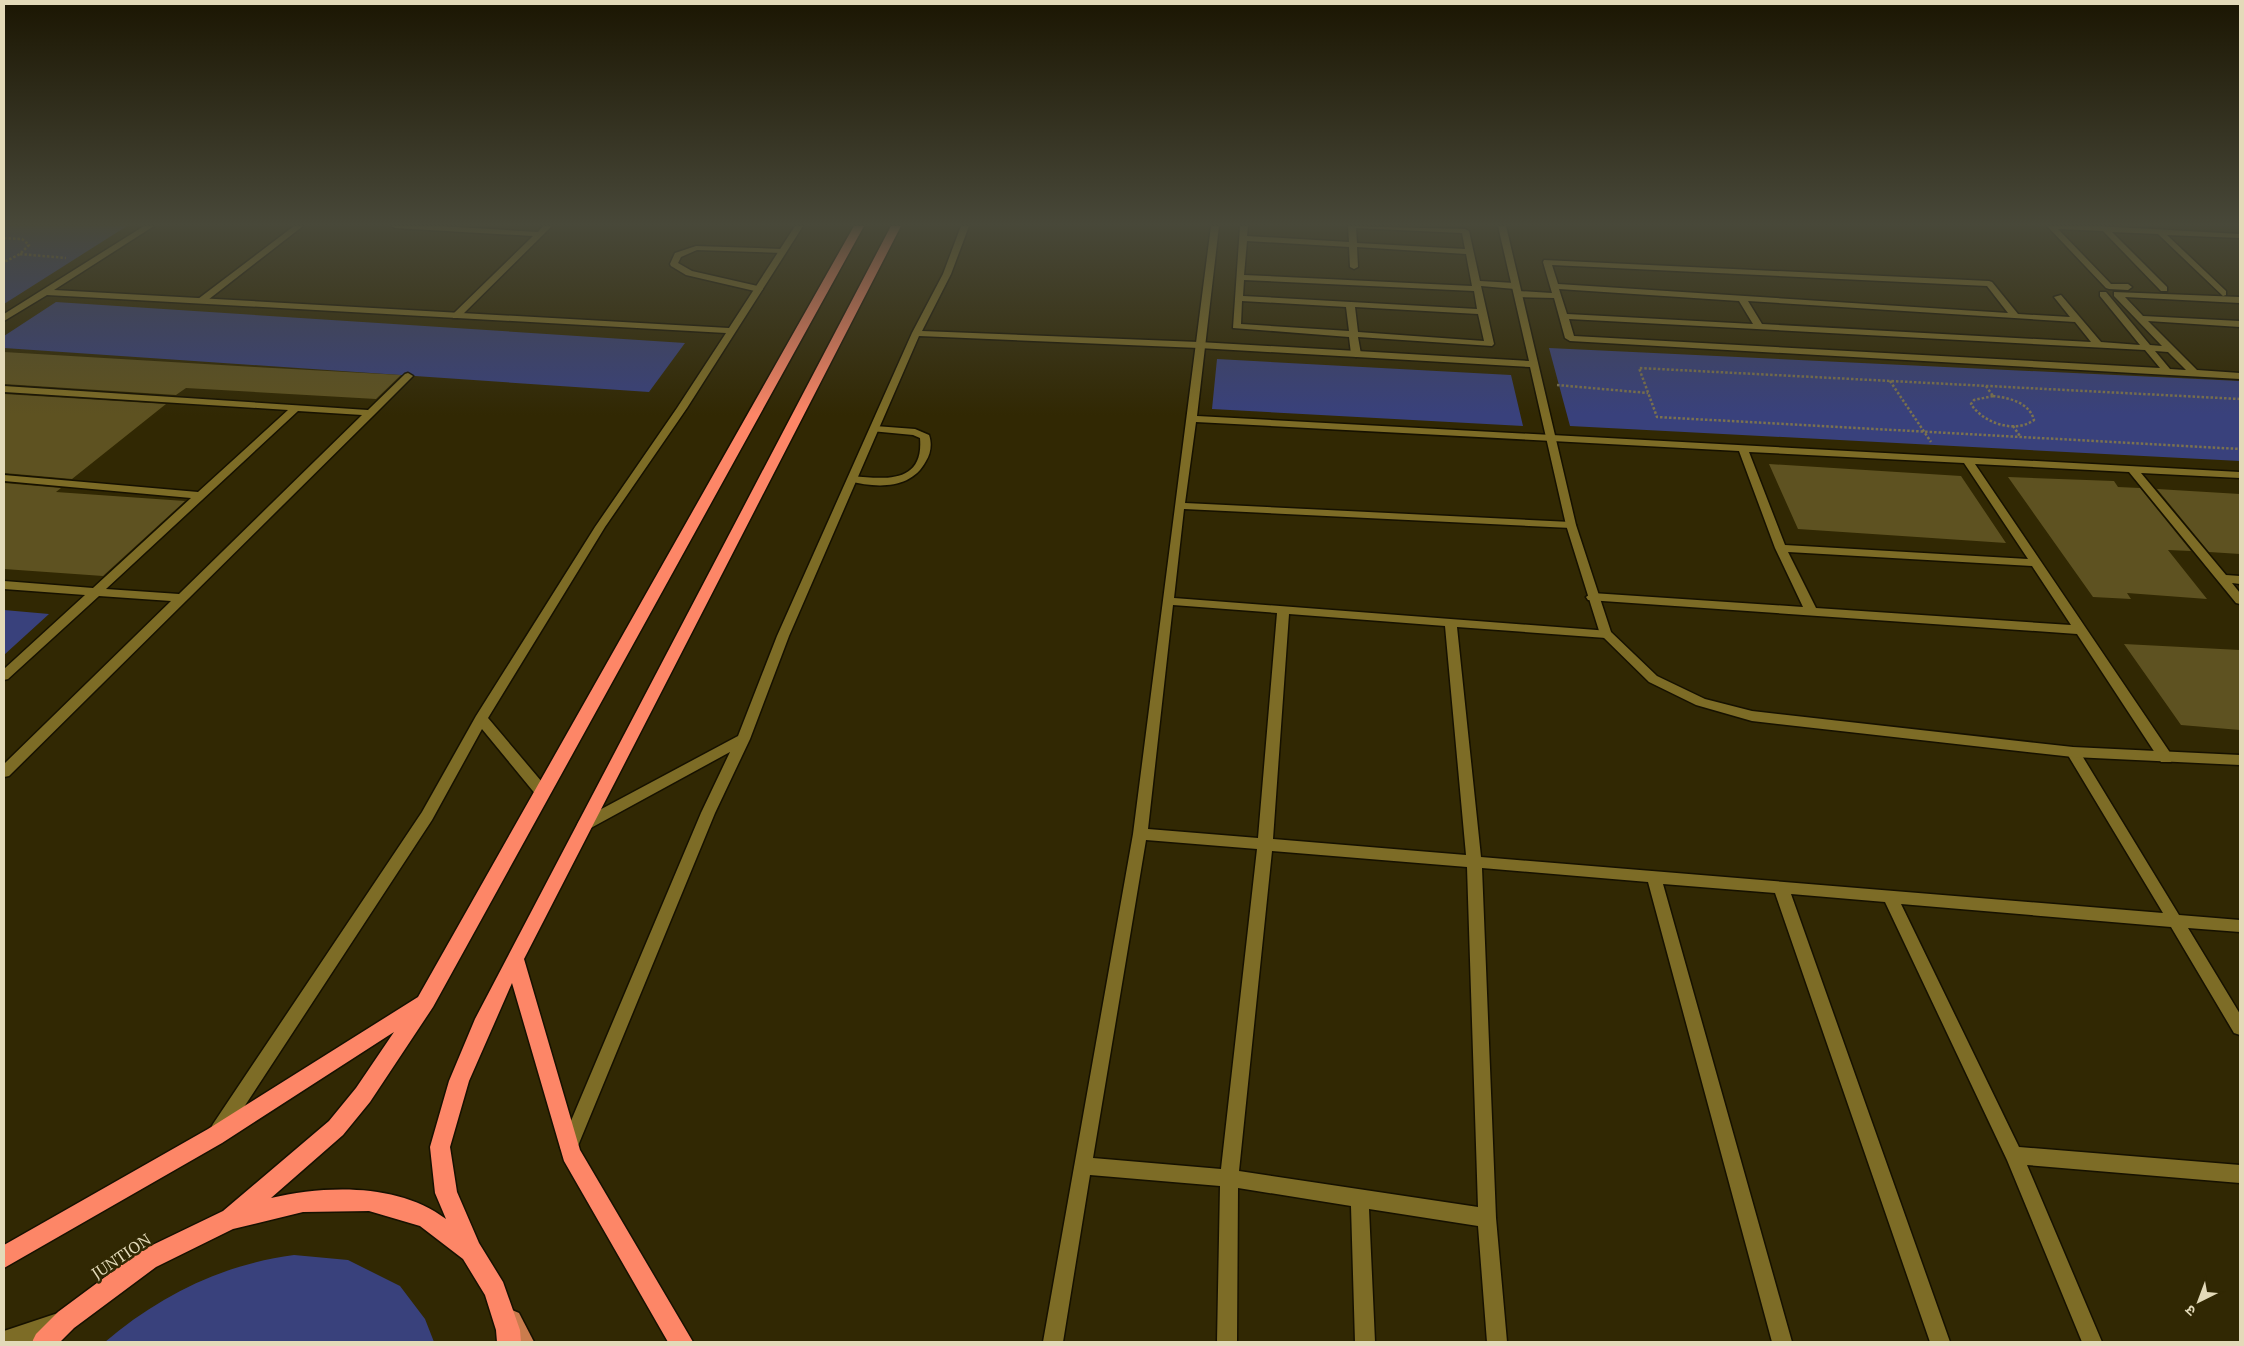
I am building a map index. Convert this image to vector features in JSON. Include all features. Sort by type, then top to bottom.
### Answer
[{"type":"highway","points":[[231,1219],[336,1128],[363,1095],[426,1001],[824,289]]},
{"type":"highway","points":[[509,1342],[508,1330],[495,1290],[471,1251],[446,1193],[440,1147],[459,1081],[485,1019],[515,959],[863,289]]},
{"type":"highway","points":[[515,959],[569,1147],[675,1335],[681,1342]]},
{"type":"highway","points":[[4,1257],[215,1136],[426,1001]]},
{"type":"highway","points":[[231,1219],[303,1201],[369,1200],[426,1217],[471,1251]]},
{"type":"highway","name":"JUNTION","points":[[44,1342],[66,1320],[148,1259],[231,1219]]},
{"type":"main road","points":[[495,1290],[524,1342]]},
{"type":"street","points":[[4,318],[50,289]]},
{"type":"street","points":[[201,301],[217,289]]},
{"type":"street","points":[[456,316],[484,289]]},
{"type":"street","points":[[215,1136],[427,816],[481,719],[600,527],[650,456],[758,289]]},
{"type":"street","points":[[569,1147],[708,813],[743,739],[783,636],[916,333],[939,289]]},
{"type":"street","points":[[1053,1342],[1140,834],[1207,289]]},
{"type":"street","points":[[1239,289],[1236,326],[1489,344],[1478,289]]},
{"type":"street","points":[[1333,289],[1389,296],[1482,312]]},
{"type":"street","points":[[1238,298],[1350,305],[1389,296],[1452,289]]},
{"type":"street","points":[[1504,289],[1557,296]]},
{"type":"street","points":[[1555,289],[1570,338],[2240,376]]},
{"type":"street","points":[[1595,289],[2077,320]]},
{"type":"street","points":[[1993,289],[2015,316]]},
{"type":"street","points":[[2161,289],[2240,294]]},
{"type":"street","points":[[2219,289],[2223,293]]},
{"type":"street","points":[[1516,290],[1571,525],[1592,597],[1606,634],[1653,679],[1701,702],[1752,716],[2074,752],[2166,758],[2240,760]]},
{"type":"street","points":[[45,292],[732,331]]},
{"type":"street","points":[[2103,294],[2168,372]]},
{"type":"street","points":[[2194,373],[2116,294],[2240,300]]},
{"type":"street","points":[[2058,297],[2098,345]]},
{"type":"street","points":[[1742,299],[1759,326]]},
{"type":"street","points":[[1350,305],[1356,354]]},
{"type":"street","points":[[1563,316],[2171,349]]},
{"type":"street","points":[[2140,318],[2240,324]]},
{"type":"street","points":[[916,333],[1199,345],[1534,364]]},
{"type":"street","points":[[4,772],[408,376]]},
{"type":"street","points":[[4,389],[371,413]]},
{"type":"street","points":[[4,676],[296,408]]},
{"type":"street","points":[[1192,419],[2240,475]]},
{"type":"street","points":[[853,479],[894,482],[913,474],[922,462],[927,446],[925,437],[915,432],[875,429]]},
{"type":"street","points":[[1743,448],[1781,548],[1811,611]]},
{"type":"street","points":[[1968,461],[2166,758]]},
{"type":"street","points":[[2132,470],[2240,600]]},
{"type":"street","points":[[4,478],[201,496]]},
{"type":"street","points":[[1179,506],[1571,525]]},
{"type":"street","points":[[1781,548],[2036,563]]},
{"type":"street","points":[[2223,579],[2240,580]]},
{"type":"street","points":[[4,585],[182,598]]},
{"type":"street","points":[[1592,597],[2079,630]]},
{"type":"street","points":[[1169,601],[1606,634]]},
{"type":"street","points":[[1227,1342],[1229,1178],[1265,844],[1283,610]]},
{"type":"street","points":[[1451,622],[1474,862],[1487,1218],[1497,1342]]},
{"type":"street","points":[[481,719],[542,792]]},
{"type":"street","points":[[584,825],[743,739]]},
{"type":"street","points":[[2074,752],[2240,1028]]},
{"type":"street","points":[[1140,834],[2240,926]]},
{"type":"street","points":[[1654,877],[1782,1342]]},
{"type":"street","points":[[1781,888],[1940,1342]]},
{"type":"street","points":[[1890,897],[2014,1155],[2092,1342]]},
{"type":"street","points":[[2014,1155],[2240,1174]]},
{"type":"street","points":[[1083,1166],[1229,1178],[1487,1218]]},
{"type":"street","points":[[1360,1198],[1365,1342]]},
{"type":"street","points":[[4,1342],[66,1320]]},
{"type":"path","points":[[2240,400],[1639,368],[1657,416],[2240,449]]},
{"type":"path","points":[[1890,380],[1943,459]]},
{"type":"path","points":[[1539,384],[1648,393]]},
{"type":"path","points":[[1986,386],[1993,396]]},
{"type":"path","points":[[1993,396],[2017,402],[2030,411],[2034,416],[2031,423],[2013,426],[1986,419],[1973,409],[1971,404],[1974,400],[1979,397],[1993,396]]},
{"type":"path","points":[[2013,426],[2020,437]]},
{"type":"shaded area","points":[[4,289],[28,289],[4,304]]},
{"type":"shaded area","points":[[56,302],[685,343],[649,392],[4,348],[4,336]]},
{"type":"shaded area","points":[[1549,348],[2240,381],[2240,461],[1570,426]]},
{"type":"shaded area","points":[[1217,359],[1511,375],[1523,426],[1212,409]]},
{"type":"shaded area","points":[[4,610],[49,614],[4,655]]},
{"type":"shaded area","points":[[294,1255],[348,1260],[400,1286],[425,1319],[434,1342],[105,1342],[147,1310],[193,1285],[217,1274],[242,1266]]},
{"type":"building","points":[[4,352],[401,375],[376,399],[186,388],[176,395],[4,384]]},
{"type":"building","points":[[4,394],[166,404],[72,479],[4,473]]},
{"type":"building","points":[[1769,464],[1961,476],[2006,543],[1798,529]]},
{"type":"building","points":[[2008,477],[2114,481],[2118,487],[2140,488],[2191,551],[2168,550],[2207,599],[2127,593],[2131,599],[2093,597]]},
{"type":"building","points":[[4,483],[61,488],[56,492],[185,501],[103,576],[4,569]]},
{"type":"building","points":[[2157,489],[2240,494],[2240,554],[2209,552]]},
{"type":"building","points":[[2124,644],[2240,650],[2240,730],[2181,725]]}]
